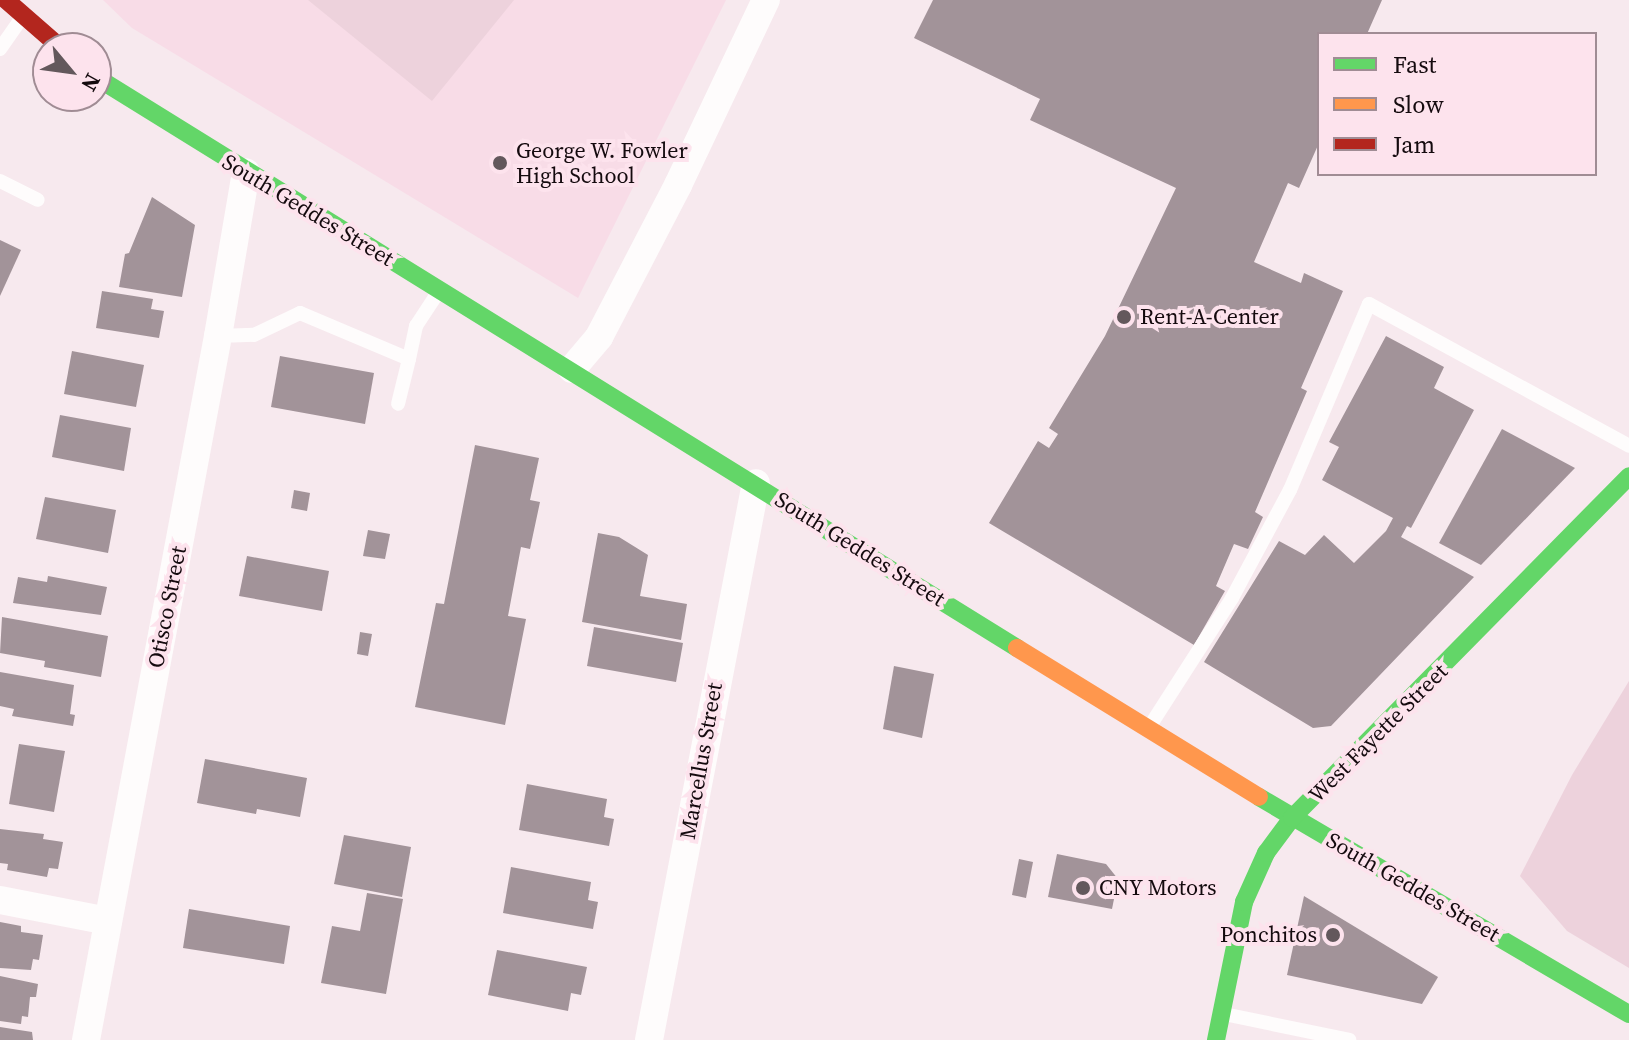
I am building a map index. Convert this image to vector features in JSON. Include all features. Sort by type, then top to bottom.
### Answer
[{"type":"main road","points":[[6,0],[42,32]]},
{"type":"main road","name":"South Geddes Street","points":[[112,87],[756,483],[1147,730],[1629,1014]]},
{"type":"main road","name":"West Fayette Street","points":[[1216,1040],[1244,902],[1266,853],[1292,818],[1629,476]]},
{"type":"street","points":[[572,369],[599,337],[678,185],[766,0]]},
{"type":"street","name":"Otisco Street","points":[[86,1040],[246,172]]},
{"type":"street","name":"Marcellus Street","points":[[649,1040],[756,483]]},
{"type":"street","points":[[0,900],[108,921]]},
{"type":"lane","points":[[0,49],[22,16]]},
{"type":"lane","points":[[0,181],[38,200]]},
{"type":"lane","points":[[398,404],[416,326],[440,290]]},
{"type":"lane","points":[[1147,730],[1232,598],[1290,490],[1369,304],[1629,446]]},
{"type":"lane","points":[[218,336],[254,335],[300,313],[409,359]]},
{"type":"lane","points":[[1220,1013],[1349,1040]]},
{"type":"shaded area","name":"George W. Fowler High School","points":[[103,0],[726,0],[578,298],[132,28]]},
{"type":"shaded area","points":[[308,0],[514,0],[432,101]]},
{"type":"shaded area","points":[[1629,681],[1629,968],[1567,931],[1520,876],[1572,775]]},
{"type":"building","points":[[933,0],[1382,0],[1368,32],[1317,32],[1317,148],[1299,188],[1288,183],[1254,262],[1301,283],[1304,273],[1343,291],[1301,388],[1307,391],[1255,512],[1263,517],[1248,549],[1234,544],[1216,586],[1225,591],[1194,645],[989,523],[1038,441],[1049,448],[1058,434],[1049,428],[1105,336],[1176,188],[1030,120],[1040,99],[914,38]]},
{"type":"building","points":[[152,197],[195,225],[182,297],[119,287],[125,254],[129,253]]},
{"type":"building","points":[[0,240],[21,250],[0,296]]},
{"type":"building","points":[[102,291],[153,299],[151,309],[164,311],[159,338],[96,328]]},
{"type":"building","points":[[1386,336],[1444,367],[1434,388],[1474,410],[1411,528],[1407,526],[1401,537],[1474,577],[1331,726],[1313,728],[1204,662],[1279,541],[1305,555],[1324,535],[1354,563],[1386,531],[1393,518],[1322,480],[1339,447],[1329,442]]},
{"type":"building","points":[[72,351],[144,365],[136,407],[64,394]]},
{"type":"building","points":[[280,356],[374,373],[365,424],[271,407]]},
{"type":"building","points":[[60,415],[131,428],[124,471],[52,457]]},
{"type":"building","points":[[1502,429],[1575,468],[1481,565],[1439,543]]},
{"type":"building","points":[[475,445],[539,458],[530,500],[540,502],[530,549],[521,547],[508,616],[526,619],[505,725],[415,707],[436,603],[444,604]]},
{"type":"building","points":[[294,490],[310,493],[307,511],[291,508]]},
{"type":"building","points":[[45,497],[116,510],[108,553],[36,539]]},
{"type":"building","points":[[368,530],[390,534],[385,559],[363,556]]},
{"type":"building","points":[[598,533],[619,537],[648,555],[640,596],[687,604],[681,640],[582,622]]},
{"type":"building","points":[[247,556],[329,571],[322,611],[239,596]]},
{"type":"building","points":[[48,576],[107,587],[101,615],[13,603],[18,577],[47,582]]},
{"type":"building","points":[[2,617],[108,636],[101,677],[44,667],[45,661],[0,653]]},
{"type":"building","points":[[594,627],[683,643],[676,682],[587,666]]},
{"type":"building","points":[[360,632],[372,634],[368,656],[357,654]]},
{"type":"building","points":[[894,666],[934,674],[922,738],[883,729]]},
{"type":"building","points":[[0,672],[74,685],[70,714],[75,715],[73,726],[12,716],[14,709],[0,706]]},
{"type":"building","points":[[19,744],[65,751],[54,812],[9,804]]},
{"type":"building","points":[[205,759],[307,778],[300,817],[257,809],[256,814],[197,803]]},
{"type":"building","points":[[527,784],[607,799],[604,817],[614,819],[609,846],[519,830]]},
{"type":"building","points":[[0,829],[44,834],[43,839],[63,842],[58,869],[49,868],[47,877],[7,870],[8,864],[0,863]]},
{"type":"building","points":[[344,835],[411,847],[402,897],[334,884]]},
{"type":"building","name":"CNY Motors","points":[[1057,854],[1106,864],[1118,879],[1112,909],[1048,897]]},
{"type":"building","points":[[1019,859],[1033,862],[1026,898],[1012,895]]},
{"type":"building","points":[[511,867],[591,882],[588,900],[598,902],[593,929],[503,913]]},
{"type":"building","points":[[367,893],[403,899],[386,994],[321,983],[332,926],[360,931]]},
{"type":"building","name":"Ponchitos","points":[[1304,896],[1438,977],[1422,1004],[1287,975]]},
{"type":"building","points":[[189,909],[290,926],[284,964],[183,948]]},
{"type":"building","points":[[0,922],[21,926],[21,932],[43,935],[39,960],[33,959],[31,970],[0,968]]},
{"type":"building","points":[[497,950],[587,967],[581,995],[571,993],[568,1011],[488,995]]},
{"type":"building","points":[[0,976],[38,984],[36,997],[30,997],[28,1017],[22,1016],[21,1024],[0,1021]]},
{"type":"building","points":[[0,1027],[32,1032],[33,1040],[0,1040]]},
{"type":"traffic: fast","points":[[112,87],[1017,648]]},
{"type":"traffic: fast","points":[[1216,1040],[1244,902],[1266,853],[1292,818],[1629,476]]},
{"type":"traffic: fast","points":[[1259,797],[1629,1014]]},
{"type":"traffic: slow","points":[[1017,648],[1259,797]]},
{"type":"traffic: jam","points":[[6,0],[43,32]]},
{"type":"place","name":"George W. Fowler High School","points":[[500,163]]},
{"type":"place","name":"Rent-A-Center","points":[[1124,317]]},
{"type":"place","name":"CNY Motors","points":[[1083,888]]},
{"type":"place","name":"Ponchitos","points":[[1333,935]]}]
